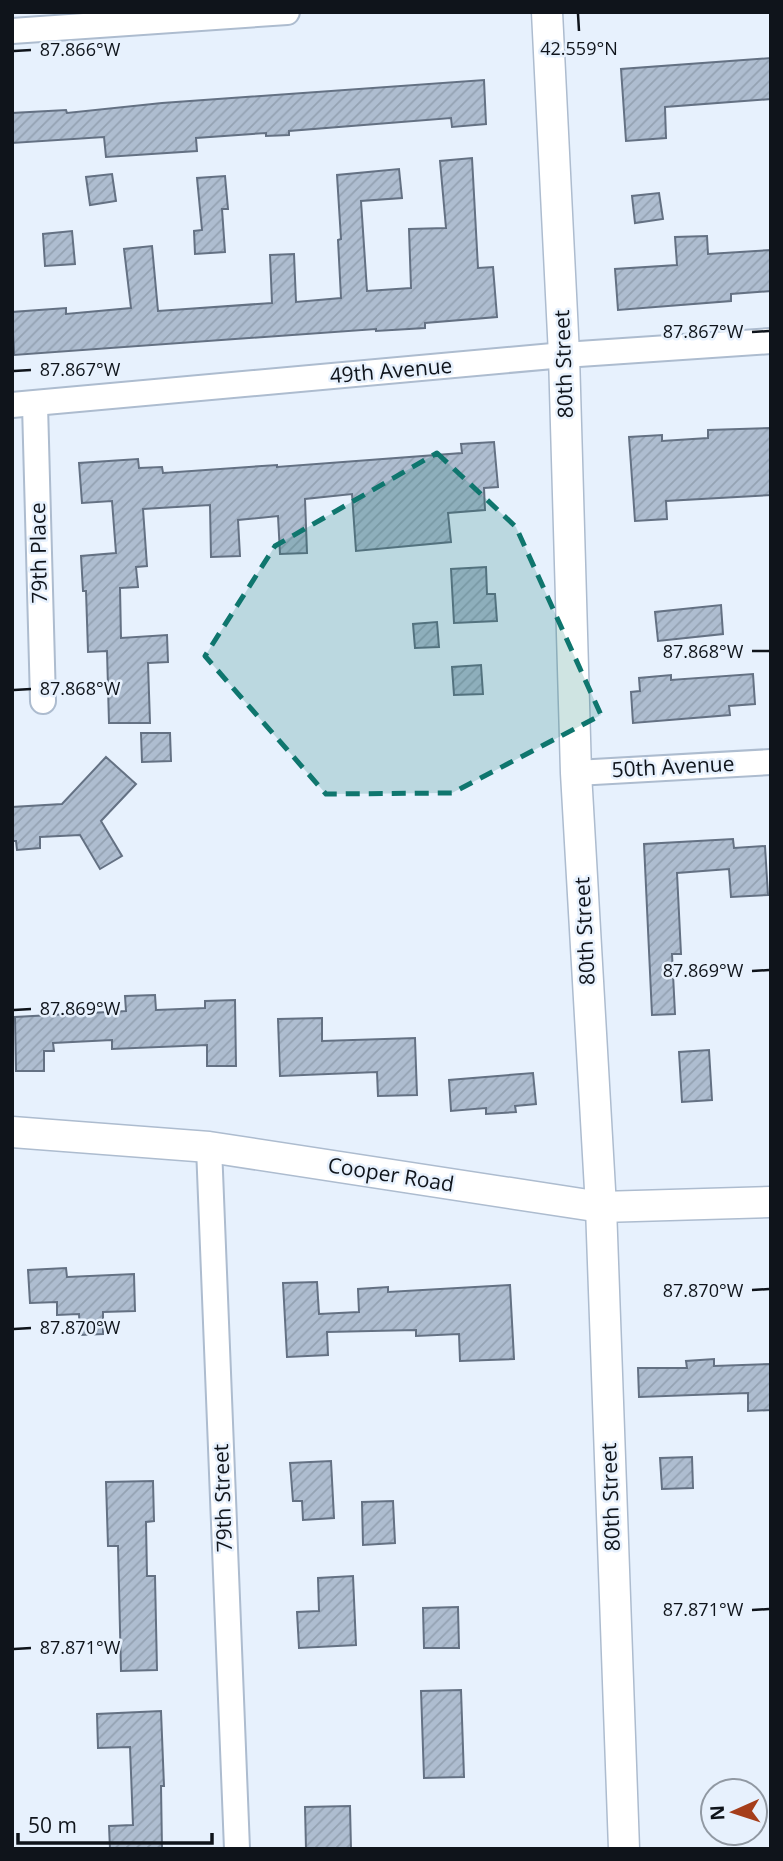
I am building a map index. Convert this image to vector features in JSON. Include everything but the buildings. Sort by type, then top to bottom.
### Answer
[{"type":"street","points":[[12,31],[287,12]]},
{"type":"street","name":"80th Street","points":[[547,12],[564,355],[576,773],[601,1207],[624,1849]]},
{"type":"street","name":"49th Avenue","points":[[24,405],[564,355],[771,341]]},
{"type":"street","name":"79th Place","points":[[24,405],[43,701]]},
{"type":"street","name":"50th Avenue","points":[[576,773],[771,762]]},
{"type":"street","name":"Cooper Road","points":[[12,1132],[209,1147],[601,1207],[771,1202]]},
{"type":"street","name":"79th Street","points":[[209,1147],[237,1849]]},
{"type":"highlighted area","points":[[437,453],[516,527],[601,715],[452,793],[326,794],[205,656],[275,546]]}]
